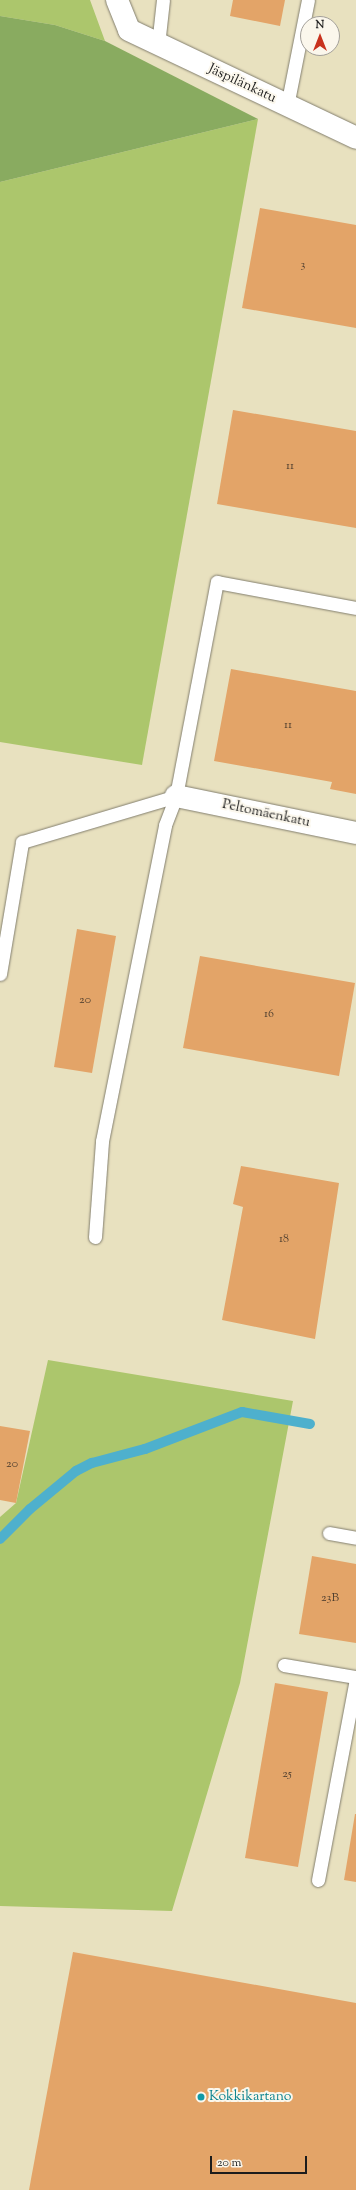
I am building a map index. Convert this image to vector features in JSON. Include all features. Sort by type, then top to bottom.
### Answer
[{"type":"street","name":"Jäspilänkatu","points":[[117,0],[129,30],[356,138]]},
{"type":"street","name":"Peltomäenkatu","points":[[176,796],[356,832]]},
{"type":"lane","points":[[158,44],[163,0]]},
{"type":"lane","points":[[287,106],[308,0]]},
{"type":"lane","points":[[95,1237],[102,1141],[165,825],[176,796],[217,582],[356,608]]},
{"type":"lane","points":[[0,974],[22,842],[176,796]]},
{"type":"lane","points":[[329,1533],[356,1538]]},
{"type":"lane","points":[[284,1665],[356,1677],[318,1880]]},
{"type":"green space","points":[[0,0],[90,0],[105,41],[55,25],[0,16]]},
{"type":"green space","points":[[0,16],[55,25],[105,41],[258,119],[0,182]]},
{"type":"green space","points":[[258,119],[142,765],[0,742],[0,182]]},
{"type":"green space","points":[[48,1360],[293,1401],[240,1683],[172,1911],[0,1906],[0,1517],[16,1503]]},
{"type":"building","points":[[233,0],[285,0],[280,26],[230,16]]},
{"type":"building","points":[[260,208],[356,225],[356,328],[242,308]]},
{"type":"building","points":[[233,410],[356,431],[356,528],[217,504]]},
{"type":"building","points":[[231,669],[356,691],[356,794],[330,789],[332,782],[214,761]]},
{"type":"building","points":[[77,929],[116,936],[92,1073],[54,1067]]},
{"type":"building","points":[[200,956],[355,983],[339,1076],[183,1048]]},
{"type":"building","points":[[241,1166],[339,1183],[315,1339],[222,1320],[243,1207],[233,1204]]},
{"type":"building","points":[[0,1426],[30,1431],[16,1503],[0,1500]]},
{"type":"building","points":[[312,1556],[356,1564],[356,1643],[299,1634]]},
{"type":"building","points":[[275,1683],[328,1692],[298,1867],[245,1858]]},
{"type":"building","points":[[356,1814],[356,1882],[344,1880]]},
{"type":"building","name":"Kokkikartano","points":[[73,1952],[356,2003],[356,2190],[29,2190]]},
{"type":"waterway","points":[[0,1539],[30,1509],[76,1471],[92,1463],[145,1449],[242,1412],[310,1424]]},
{"type":"place","name":"Kokkikartano","points":[[201,2097]]}]
